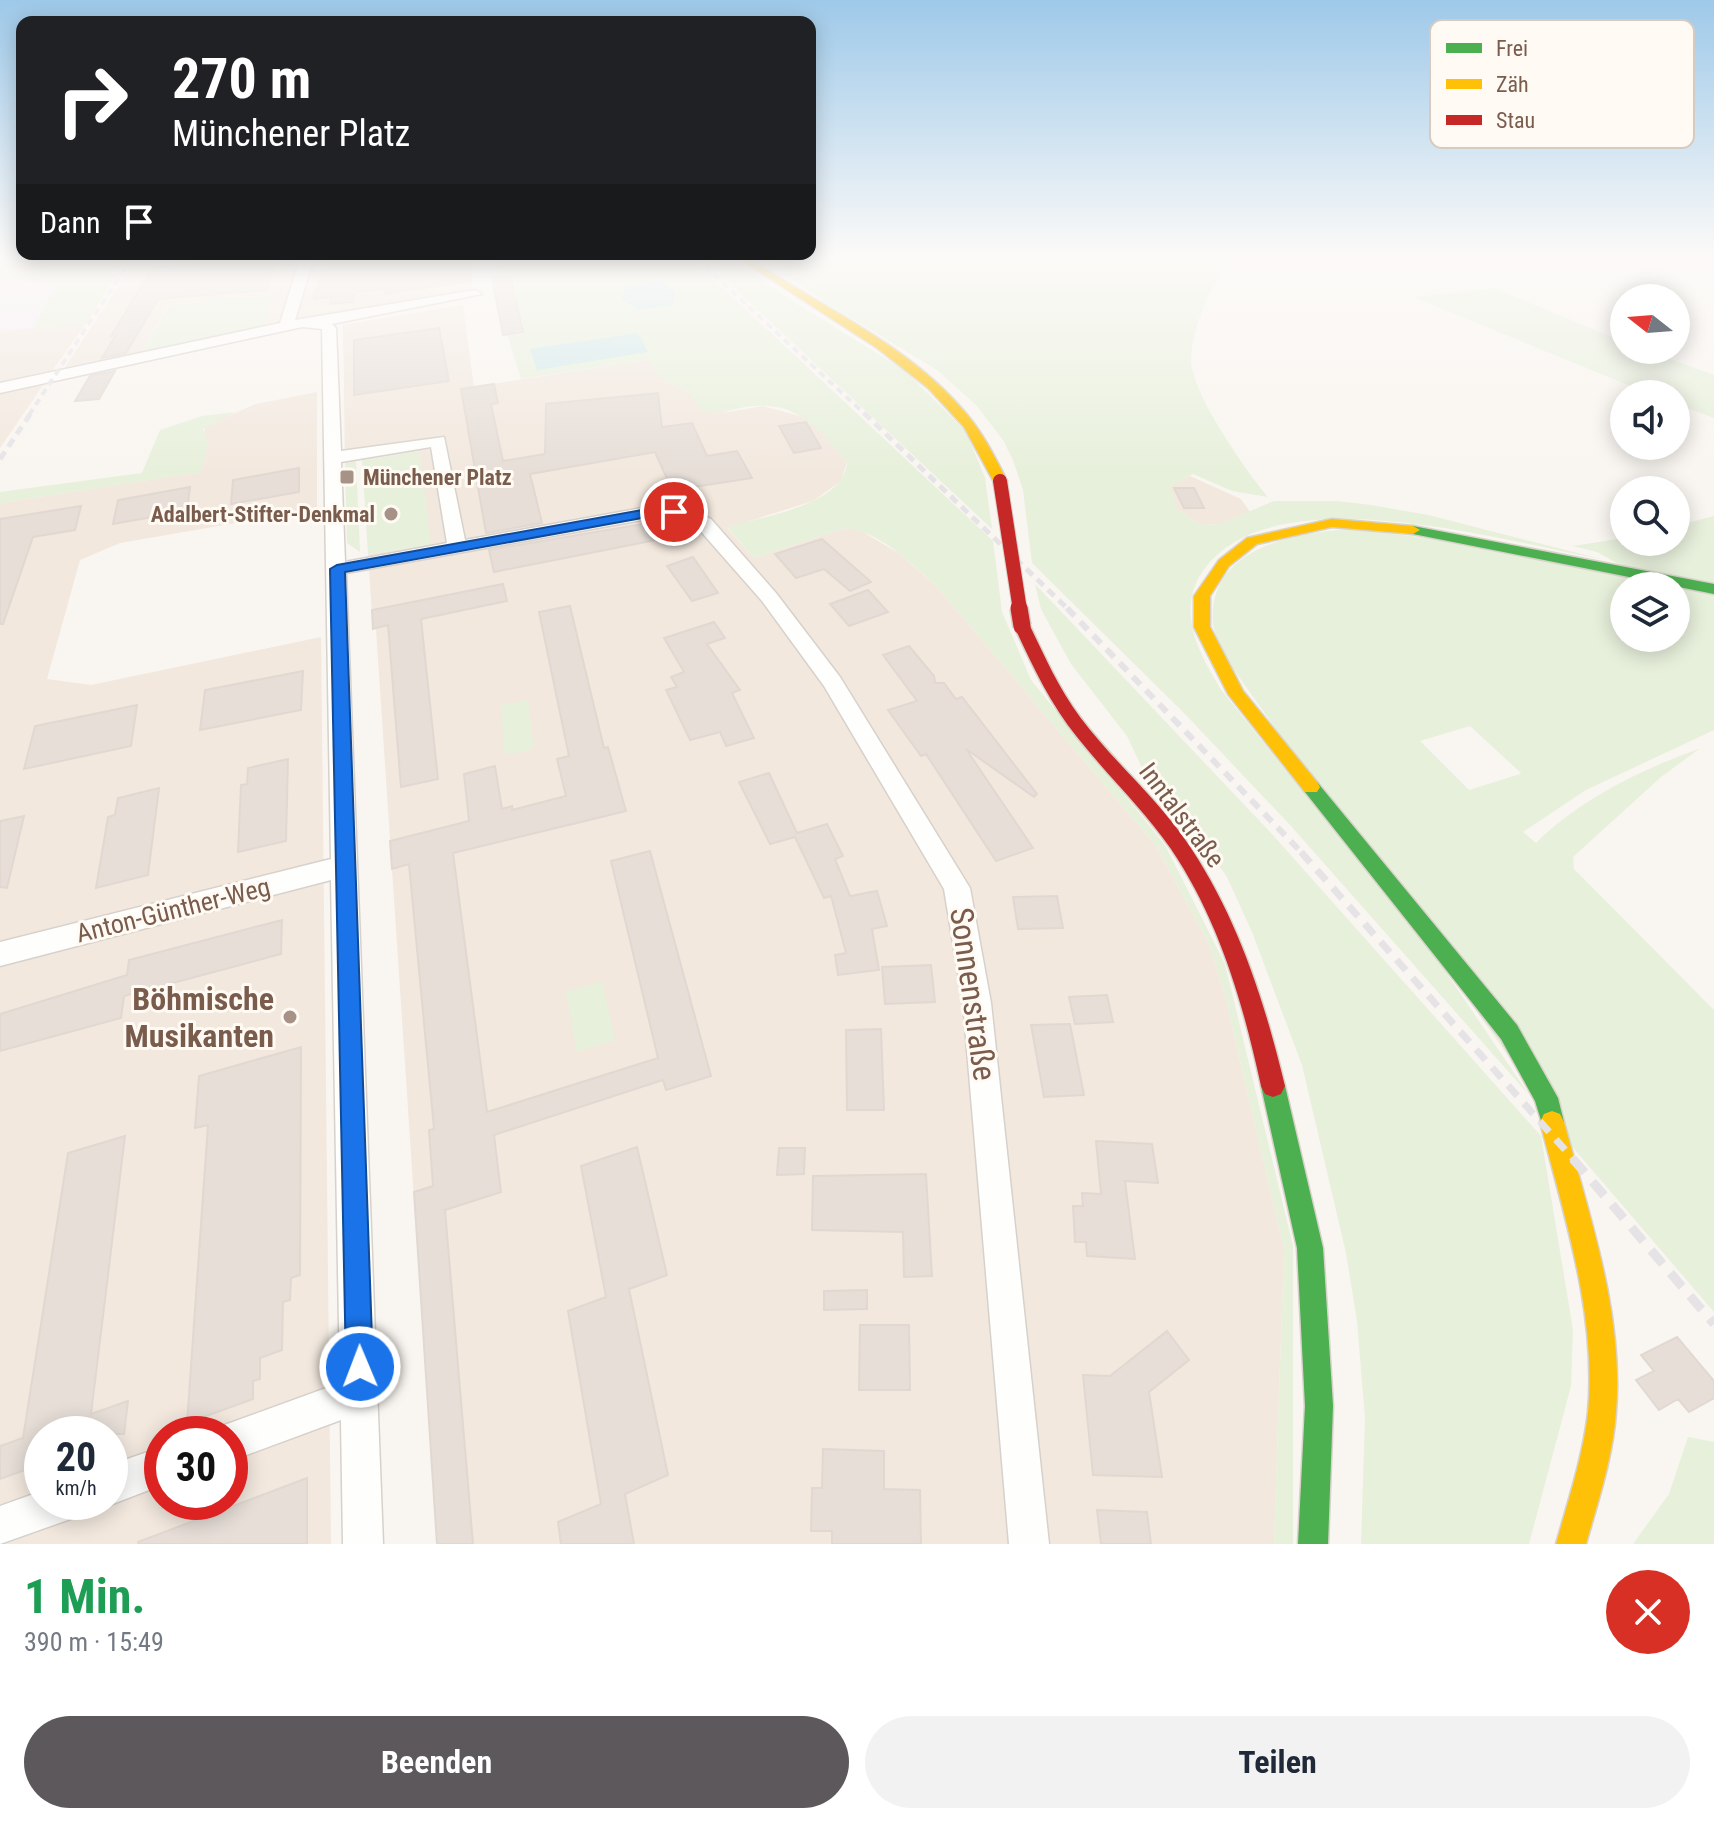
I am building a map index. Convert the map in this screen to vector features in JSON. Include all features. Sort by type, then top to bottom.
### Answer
[{"type":"main road","name":"Inntalstraße","points":[[848,330],[937,387],[975,429],[1000,481],[1022,626],[1033,652],[1065,708],[1176,841],[1195,870],[1239,963],[1275,1090],[1310,1248],[1319,1406],[1313,1544]]},
{"type":"main road","points":[[1571,1544],[1593,1464],[1602,1410],[1602,1365],[1586,1257],[1546,1098],[1509,1032],[1236,694],[1205,636],[1200,612],[1202,596],[1224,563],[1252,541],[1289,530],[1332,523],[1433,532],[1714,589]]},
{"type":"street","points":[[0,388],[267,330]]},
{"type":"street","points":[[323,330],[337,569],[363,1544]]},
{"type":"street","points":[[332,458],[438,441],[457,548],[337,569]]},
{"type":"street","name":"Sonnenstraße","points":[[457,548],[653,512],[681,512],[704,523],[769,597],[832,682],[957,888],[977,1003],[1029,1544]]},
{"type":"street","name":"Anton-Günther-Weg","points":[[0,954],[346,866]]},
{"type":"street","points":[[248,1435],[360,1394]]},
{"type":"street","points":[[0,1526],[24,1517]]},
{"type":"shaded area","points":[[0,330],[81,330],[53,370],[0,382]]},
{"type":"shaded area","points":[[89,330],[154,330],[143,351],[65,367]]},
{"type":"shaded area","points":[[343,330],[466,330],[474,387],[650,359],[660,378],[690,393],[697,401],[728,412],[763,406],[811,419],[847,462],[841,481],[813,501],[727,528],[754,558],[845,528],[858,529],[900,554],[937,587],[1156,846],[1209,944],[1224,992],[1284,1249],[1274,1544],[437,1544],[376,629],[373,629],[368,554],[430,545],[430,540],[419,451],[345,463]]},
{"type":"shaded area","points":[[44,384],[0,448],[0,394]]},
{"type":"shaded area","points":[[317,392],[317,509],[120,543],[80,560],[47,679],[91,685],[321,637],[331,1544],[0,1544],[0,503],[200,472],[205,426],[256,404]]},
{"type":"shaded area","points":[[1190,476],[1241,499],[1250,512],[1220,524],[1201,525],[1176,508],[1170,487]]},
{"type":"green space","points":[[155,330],[243,330],[143,351]]},
{"type":"green space","points":[[502,330],[768,330],[993,541],[1002,612],[1031,680],[1165,845],[1225,964],[1293,1246],[1293,1544],[1274,1544],[1284,1249],[1224,992],[1209,944],[1156,846],[937,587],[895,550],[871,535],[845,528],[754,558],[727,527],[799,507],[832,489],[843,477],[847,462],[805,419],[779,407],[702,411],[690,393],[660,378],[649,359],[521,379],[507,334],[503,335]]},
{"type":"green space","points":[[779,330],[839,330],[904,370],[966,431],[985,478],[992,529]]},
{"type":"green space","points":[[871,330],[1196,330],[1191,357],[1199,389],[1220,430],[1268,497],[1232,491],[1193,474],[1171,487],[1176,508],[1201,525],[1220,524],[1274,501],[1337,501],[1428,515],[1601,559],[1451,529],[1392,522],[1335,519],[1283,524],[1238,540],[1205,568],[1191,599],[1193,631],[1198,647],[1222,691],[1433,953],[1529,1095],[1291,826],[1184,713],[1032,563],[1023,490],[1013,460],[1003,440],[976,405],[937,370]]},
{"type":"green space","points":[[1494,330],[1595,330],[1610,336],[1610,364],[1684,364],[1714,375],[1714,418],[1690,409],[1690,380],[1616,380]]},
{"type":"green space","points":[[236,412],[203,429],[208,443],[201,472],[0,503],[0,492],[142,473],[160,430],[202,416]]},
{"type":"green space","points":[[419,451],[431,545],[368,554],[362,460]]},
{"type":"green space","points":[[356,461],[360,552],[347,543],[345,463]]},
{"type":"green space","points":[[1714,516],[1714,585],[1690,580],[1690,572],[1649,572],[1624,567],[1597,552],[1573,546],[1610,540],[1610,556],[1690,556],[1690,522]]},
{"type":"green space","points":[[1349,529],[1446,540],[1610,573],[1610,652],[1690,652],[1690,590],[1714,594],[1714,730],[1586,790],[1523,832],[1536,843],[1572,813],[1612,787],[1699,749],[1661,777],[1573,857],[1574,869],[1714,1010],[1714,1312],[1575,1150],[1229,663],[1213,623],[1215,598],[1224,577],[1239,561],[1258,549],[1304,535]],"holes":[[[1470,726],[1520,774],[1469,790],[1420,741]]]},
{"type":"green space","points":[[1035,584],[1271,833],[1541,1136],[1573,1330],[1571,1386],[1529,1544],[1361,1544],[1365,1418],[1357,1321],[1346,1253],[1302,1065],[1252,932],[1226,875],[1143,770],[1127,736],[1071,664],[1041,609]]},
{"type":"green space","points":[[528,700],[534,749],[505,755],[501,705]]},
{"type":"green space","points":[[602,981],[615,1040],[577,1052],[566,992]]},
{"type":"green space","points":[[1688,1437],[1714,1442],[1714,1544],[1633,1544],[1669,1494]]},
{"type":"water","points":[[638,333],[648,352],[537,370],[530,349]]},
{"type":"building","points":[[115,330],[140,330],[126,353],[102,358],[116,335],[111,336]]},
{"type":"building","points":[[439,330],[449,381],[354,395],[354,340]]},
{"type":"building","points":[[502,330],[523,332],[503,335]]},
{"type":"building","points":[[115,371],[99,399],[75,401],[90,376]]},
{"type":"building","points":[[494,384],[498,403],[491,404],[503,461],[545,454],[546,404],[658,393],[662,427],[692,423],[707,456],[737,451],[752,478],[681,489],[677,479],[668,481],[655,452],[530,474],[542,523],[486,533],[461,389]]},
{"type":"building","points":[[806,422],[821,448],[794,453],[779,426]]},
{"type":"building","points":[[299,468],[299,492],[231,504],[233,480]]},
{"type":"building","points":[[190,487],[187,511],[113,524],[118,500]]},
{"type":"building","points":[[1174,488],[1194,488],[1204,508],[1184,508]]},
{"type":"building","points":[[81,506],[75,530],[33,537],[3,624],[0,624],[0,519]]},
{"type":"building","points":[[654,522],[661,539],[494,572],[489,550]]},
{"type":"building","points":[[822,539],[871,582],[850,591],[824,569],[796,578],[775,554]]},
{"type":"building","points":[[693,557],[718,593],[692,601],[667,566]]},
{"type":"building","points":[[503,584],[507,601],[421,619],[438,779],[401,787],[388,625],[373,629],[372,610]]},
{"type":"building","points":[[868,590],[888,612],[849,626],[830,604]]},
{"type":"building","points":[[570,606],[604,748],[608,747],[626,811],[453,853],[487,1112],[658,1058],[611,861],[650,851],[711,1076],[666,1090],[663,1080],[494,1135],[501,1192],[445,1210],[473,1544],[437,1544],[414,1192],[433,1186],[429,1130],[434,1129],[409,864],[392,869],[390,841],[469,821],[464,774],[495,766],[502,809],[512,806],[512,810],[566,796],[557,759],[569,756],[539,612]]},
{"type":"building","points":[[714,622],[725,638],[707,644],[740,690],[732,693],[754,738],[726,746],[720,732],[690,740],[666,690],[677,687],[671,677],[684,672],[664,638]]},
{"type":"building","points":[[909,646],[934,676],[935,683],[944,683],[956,699],[962,697],[1037,794],[1034,797],[966,749],[1033,848],[996,861],[926,754],[921,756],[888,710],[917,701],[883,655]]},
{"type":"building","points":[[303,671],[301,710],[200,730],[205,690]]},
{"type":"building","points":[[137,705],[131,746],[24,769],[35,726]]},
{"type":"building","points":[[288,759],[286,841],[238,852],[241,785],[247,784],[248,768]]},
{"type":"building","points":[[769,773],[797,833],[827,824],[843,856],[835,859],[850,896],[877,891],[887,926],[872,929],[879,970],[838,975],[835,955],[846,953],[831,896],[824,898],[795,837],[770,844],[739,782]]},
{"type":"building","points":[[159,788],[148,875],[96,888],[108,817],[115,815],[118,798]]},
{"type":"building","points":[[24,816],[7,888],[0,887],[0,821]]},
{"type":"building","points":[[1057,896],[1063,928],[1018,929],[1013,897]]},
{"type":"building","points":[[282,920],[281,954],[124,996],[121,1018],[0,1051],[0,1014],[127,975],[129,960]]},
{"type":"building","points":[[931,965],[935,1002],[885,1004],[882,967]]},
{"type":"building","points":[[1107,995],[1113,1022],[1075,1024],[1069,997]]},
{"type":"building","points":[[1070,1024],[1084,1095],[1044,1097],[1031,1025]]},
{"type":"building","points":[[881,1029],[884,1110],[847,1110],[846,1030]]},
{"type":"building","points":[[301,1047],[300,1275],[291,1278],[290,1300],[283,1302],[282,1350],[260,1358],[260,1379],[253,1381],[253,1399],[206,1416],[187,1416],[208,1125],[195,1128],[199,1076]]},
{"type":"building","points":[[125,1136],[91,1414],[128,1401],[126,1416],[26,1416],[68,1153]]},
{"type":"building","points":[[1096,1141],[1152,1144],[1158,1183],[1125,1181],[1135,1259],[1087,1256],[1086,1242],[1075,1242],[1073,1206],[1083,1206],[1082,1193],[1101,1194]]},
{"type":"building","points":[[637,1147],[667,1275],[629,1289],[668,1475],[625,1494],[634,1544],[561,1544],[558,1522],[601,1504],[568,1311],[606,1297],[581,1166]]},
{"type":"building","points":[[779,1148],[805,1148],[804,1174],[777,1175]]},
{"type":"building","points":[[926,1174],[932,1276],[904,1277],[903,1232],[812,1230],[813,1176]]},
{"type":"building","points":[[867,1290],[867,1309],[824,1310],[824,1291]]},
{"type":"building","points":[[860,1325],[909,1325],[910,1390],[859,1390]]},
{"type":"building","points":[[1167,1331],[1189,1360],[1149,1392],[1162,1477],[1093,1475],[1083,1375],[1110,1376]]},
{"type":"building","points":[[1677,1337],[1714,1381],[1714,1398],[1689,1412],[1678,1399],[1659,1410],[1636,1380],[1654,1371],[1641,1355]]},
{"type":"building","points":[[24,1432],[24,1470],[0,1479],[0,1446],[23,1438]]},
{"type":"building","points":[[823,1449],[884,1451],[884,1489],[920,1490],[921,1544],[832,1544],[832,1531],[811,1531],[812,1488],[822,1488]]},
{"type":"building","points":[[307,1478],[307,1544],[138,1544],[196,1520],[248,1520],[248,1500]]},
{"type":"building","points":[[1097,1510],[1147,1512],[1151,1544],[1101,1544]]},
{"type":"railway","points":[[29,415],[85,330]]},
{"type":"railway","points":[[774,330],[866,415]]},
{"type":"railway","points":[[0,459],[31,413]]},
{"type":"railway","points":[[864,413],[1068,609]]},
{"type":"railway","points":[[1068,609],[1303,854]]},
{"type":"railway","points":[[1301,852],[1575,1161]]},
{"type":"railway","points":[[1573,1159],[1714,1324]]},
{"type":"traffic: fast","points":[[1413,530],[1714,589]]},
{"type":"traffic: fast","points":[[1311,787],[1509,1032],[1546,1098],[1552,1122]]},
{"type":"traffic: fast","points":[[1273,1086],[1310,1248],[1319,1406],[1313,1544]]},
{"type":"traffic: slow","points":[[856,330],[907,365],[955,408],[969,425],[1000,481]]},
{"type":"traffic: slow","points":[[1311,787],[1236,694],[1202,627],[1202,596],[1224,563],[1252,541],[1332,523],[1413,530]]},
{"type":"traffic: slow","points":[[1552,1122],[1596,1305],[1603,1379],[1597,1446],[1571,1544]]},
{"type":"traffic: jam","points":[[1000,481],[1022,626]]},
{"type":"traffic: jam","points":[[1022,626],[1064,707],[1177,843],[1211,899],[1248,991],[1273,1086]]},
{"type":"place","name":"Münchener Platz","points":[[347,477]]},
{"type":"place","name":"Adalbert-Stifter-Denkmal","points":[[391,514]]},
{"type":"place","name":"Böhmische Musikanten","points":[[290,1017]]},
{"type":"route","points":[[360,1367],[337,569],[653,512],[674,512]]}]
